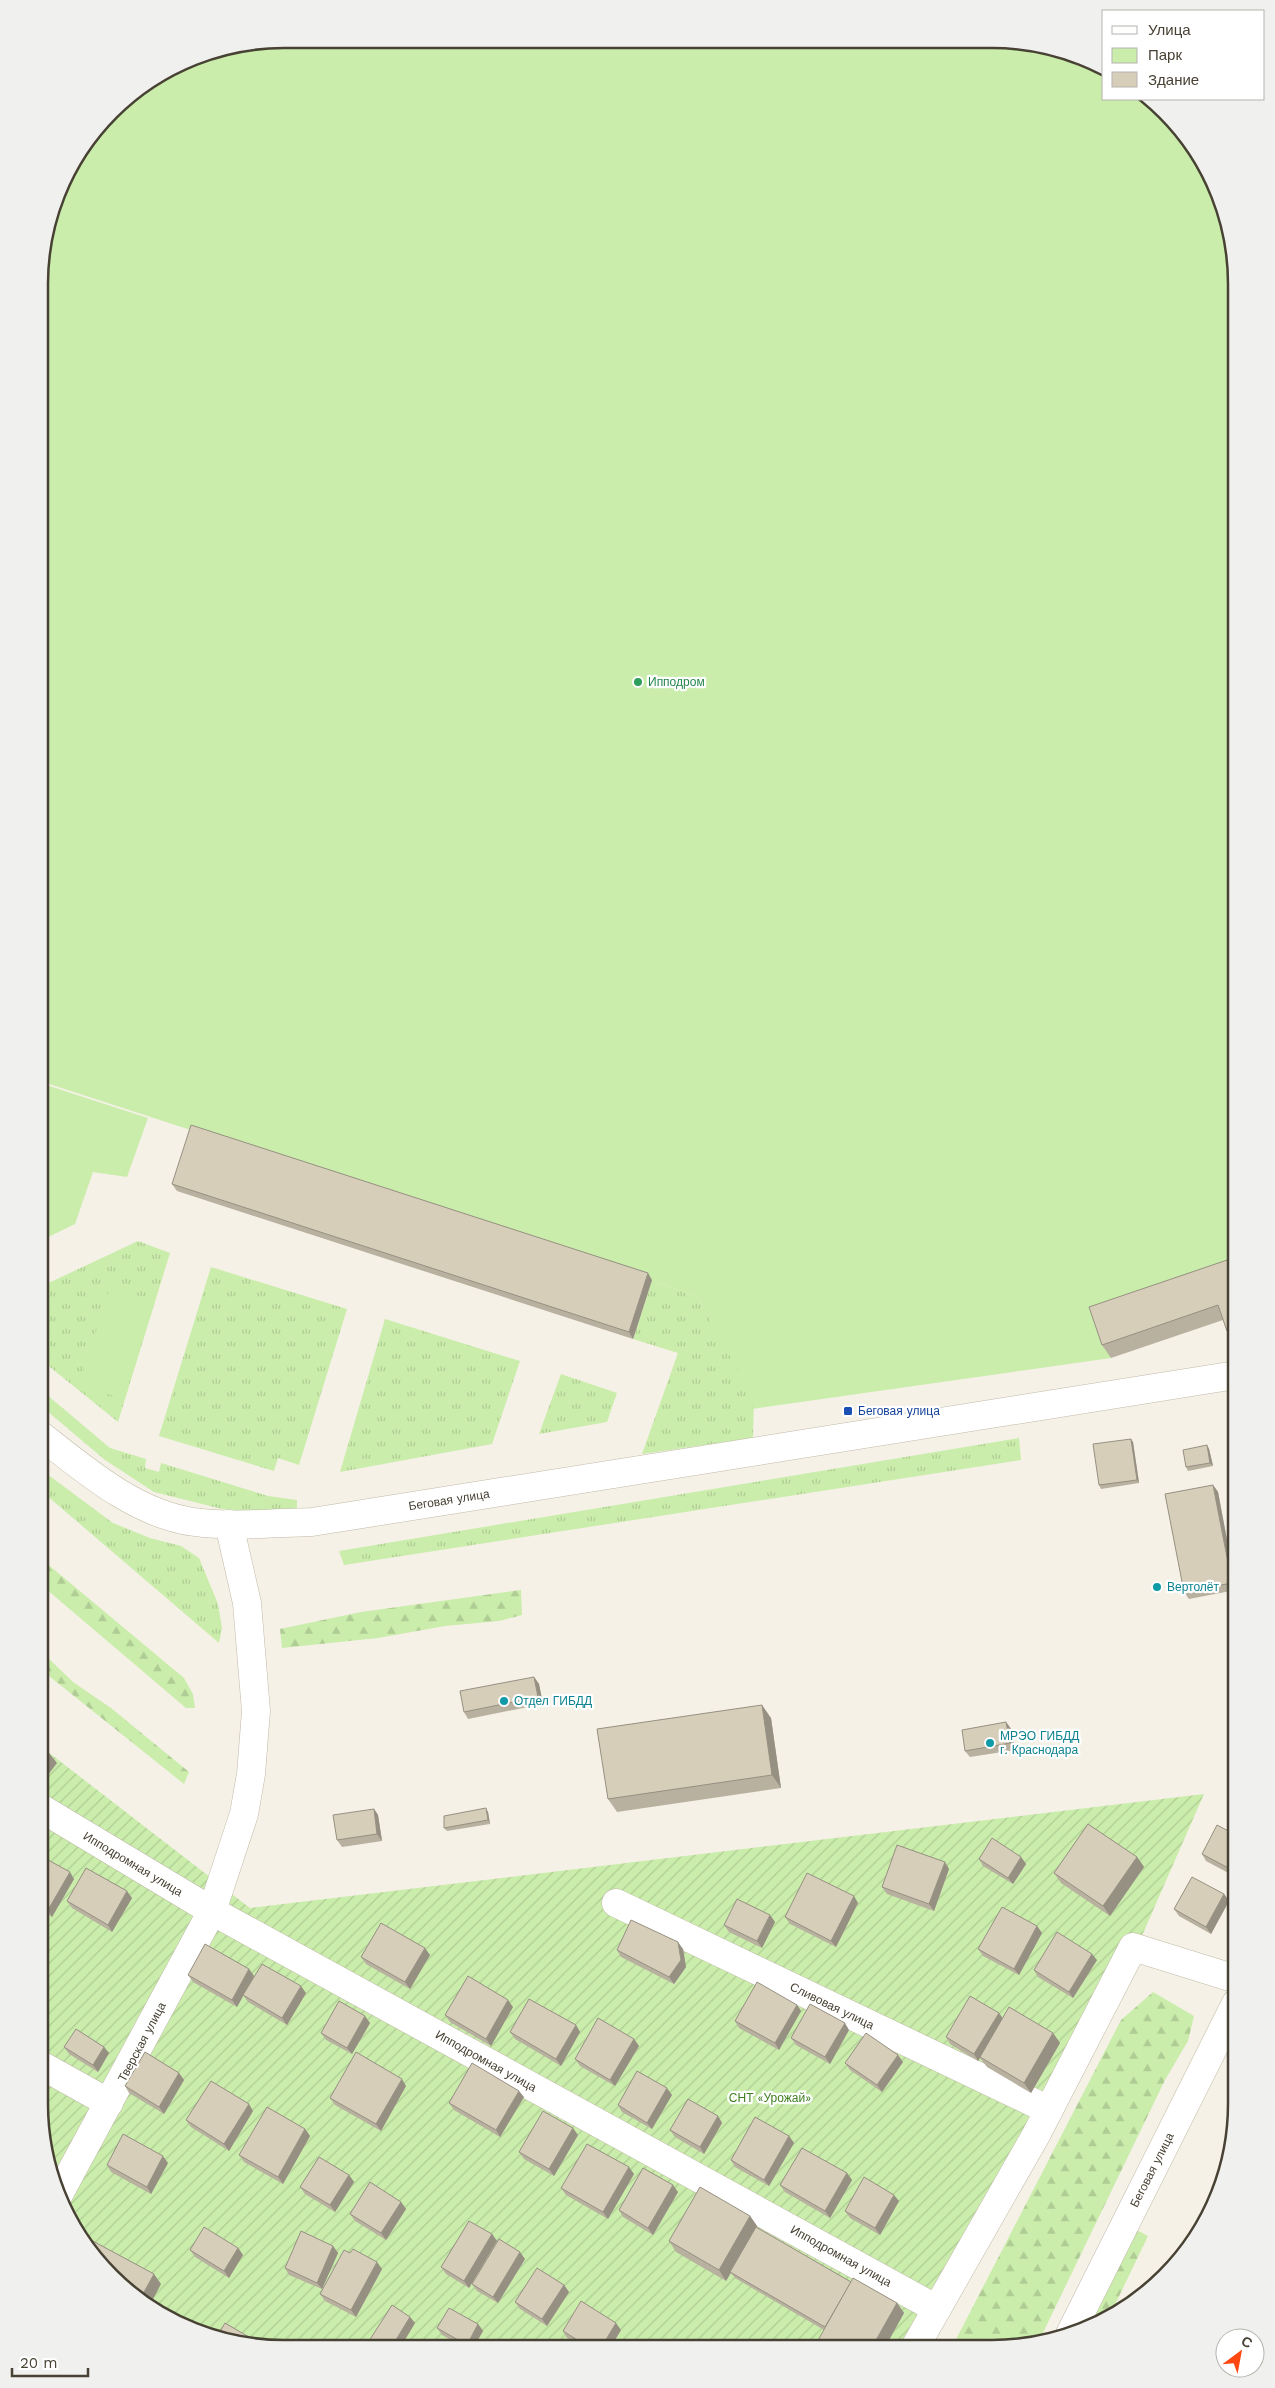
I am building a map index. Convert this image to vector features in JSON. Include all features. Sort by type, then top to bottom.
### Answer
[{"type":"street","name":"Беговая улица","points":[[48,1440],[111,1487],[150,1510],[192,1522],[230,1524],[312,1522],[1228,1376]]},
{"type":"street","name":"Тверская улица","points":[[63,2188],[212,1911],[222,1886],[244,1814],[251,1774],[256,1711],[247,1603],[230,1524]]},
{"type":"street","name":"Ипподромная улица","points":[[48,1812],[212,1911],[937,2309]]},
{"type":"street","name":"Сливовая улица","points":[[616,1903],[1049,2110]]},
{"type":"street","points":[[919,2340],[1049,2110],[1133,1947],[1228,1977]]},
{"type":"street","name":"Беговая улица","points":[[1075,2325],[1228,2036]]},
{"type":"street","points":[[48,2069],[109,2103]]},
{"type":"green space","name":"Ипподром","points":[[268,48],[1007,48],[1053,56],[1082,65],[1102,75],[1102,100],[1140,100],[1179,140],[1188,152],[1210,193],[1223,237],[1228,284],[1228,1277],[1098,1321],[1111,1358],[752,1409],[753,1397],[697,1297],[652,1280],[48,1084],[48,268],[52,237],[65,193],[79,165],[96,140],[140,96],[165,79],[193,65],[237,52]]},
{"type":"green space","points":[[48,1086],[148,1118],[127,1177],[93,1172],[75,1224],[48,1237]]},
{"type":"green space","points":[[138,1241],[170,1253],[118,1422],[48,1365],[48,1283]]},
{"type":"green space","points":[[211,1267],[347,1309],[299,1465],[278,1458],[274,1471],[159,1436]]},
{"type":"green space","points":[[652,1280],[697,1297],[754,1397],[753,1438],[642,1454],[678,1353],[633,1339]]},
{"type":"green space","points":[[110,1287],[155,1301],[124,1399],[79,1385]]},
{"type":"green space","points":[[385,1319],[520,1361],[492,1444],[340,1472]]},
{"type":"green space","points":[[561,1374],[617,1393],[607,1422],[539,1434]]},
{"type":"green space","points":[[48,1396],[110,1448],[146,1459],[145,1468],[159,1472],[161,1463],[268,1496],[297,1500],[297,1511],[254,1512],[222,1509],[154,1492],[105,1460],[48,1412]]},
{"type":"green space","points":[[1019,1438],[1021,1460],[344,1565],[339,1551]]},
{"type":"green space","points":[[48,1475],[113,1523],[150,1538],[181,1546],[199,1558],[218,1604],[222,1628],[219,1643],[48,1497]]},
{"type":"green space","points":[[48,1565],[184,1678],[193,1694],[195,1708],[186,1708],[48,1591]]},
{"type":"green space","points":[[521,1590],[522,1615],[499,1621],[445,1626],[378,1638],[282,1648],[280,1629],[361,1612]]},
{"type":"green space","points":[[48,1658],[73,1682],[111,1708],[189,1772],[184,1784],[48,1675]]},
{"type":"green space","name":"СНТ «Урожай»","points":[[48,1752],[250,1908],[1204,1794],[1137,1947],[924,2340],[268,2340],[237,2336],[193,2323],[152,2301],[128,2282],[106,2260],[87,2236],[65,2195],[60,2180],[52,2151],[48,2120]]},
{"type":"green space","points":[[1153,1992],[1194,2016],[1188,2041],[1165,2080],[1042,2335],[1007,2340],[956,2340],[1121,2020]]},
{"type":"green space","points":[[1135,2229],[1148,2236],[1114,2306],[1092,2318]]},
{"type":"building","points":[[191,1125],[648,1273],[629,1332],[172,1184]]},
{"type":"building","points":[[1228,1260],[1228,1331],[1218,1305],[1102,1345],[1089,1307]]},
{"type":"building","points":[[1131,1439],[1137,1480],[1099,1485],[1093,1444]]},
{"type":"building","points":[[1207,1445],[1210,1463],[1186,1467],[1183,1450]]},
{"type":"building","points":[[1213,1485],[1228,1562],[1228,1584],[1184,1592],[1165,1494]]},
{"type":"building","points":[[534,1677],[538,1697],[464,1712],[460,1691]]},
{"type":"building","points":[[762,1705],[772,1775],[608,1799],[597,1729]]},
{"type":"building","points":[[1006,1722],[1010,1743],[965,1751],[962,1730]]},
{"type":"building","points":[[486,1808],[488,1820],[444,1828],[444,1816]]},
{"type":"building","points":[[374,1809],[377,1834],[337,1840],[333,1815]]},
{"type":"building","points":[[1088,1824],[1137,1857],[1103,1906],[1054,1873]]},
{"type":"building","points":[[1217,1825],[1228,1831],[1228,1868],[1202,1854]]},
{"type":"building","points":[[992,1838],[1021,1857],[1008,1878],[979,1859]]},
{"type":"building","points":[[897,1845],[945,1862],[929,1904],[882,1887]]},
{"type":"building","points":[[48,1860],[70,1872],[48,1910]]},
{"type":"building","points":[[86,1868],[127,1891],[108,1925],[67,1901]]},
{"type":"building","points":[[807,1873],[854,1896],[831,1941],[785,1917]]},
{"type":"building","points":[[1192,1877],[1224,1894],[1206,1927],[1174,1909]]},
{"type":"building","points":[[737,1899],[770,1915],[757,1941],[724,1925]]},
{"type":"building","points":[[1002,1907],[1037,1926],[1014,1969],[978,1949]]},
{"type":"building","points":[[631,1920],[678,1942],[681,1960],[669,1977],[617,1950]]},
{"type":"building","points":[[381,1923],[425,1948],[405,1982],[361,1957]]},
{"type":"building","points":[[1057,1932],[1092,1954],[1069,1992],[1034,1970]]},
{"type":"building","points":[[205,1944],[249,1969],[232,2000],[188,1975]]},
{"type":"building","points":[[262,1964],[301,1986],[282,2018],[243,1995]]},
{"type":"building","points":[[468,1976],[508,2000],[486,2039],[445,2015]]},
{"type":"building","points":[[757,1982],[797,2005],[775,2043],[735,2021]]},
{"type":"building","points":[[970,1996],[999,2013],[974,2054],[946,2037]]},
{"type":"building","points":[[529,1999],[576,2025],[556,2059],[510,2032]]},
{"type":"building","points":[[339,2001],[365,2016],[347,2048],[321,2033]]},
{"type":"building","points":[[810,2004],[845,2023],[825,2057],[791,2038]]},
{"type":"building","points":[[1009,2007],[1053,2033],[1024,2083],[980,2057]]},
{"type":"building","points":[[598,2018],[634,2039],[610,2080],[575,2059]]},
{"type":"building","points":[[76,2029],[104,2047],[93,2065],[64,2047]]},
{"type":"building","points":[[866,2033],[898,2055],[877,2085],[845,2063]]},
{"type":"building","points":[[145,2052],[179,2073],[159,2107],[125,2086]]},
{"type":"building","points":[[356,2052],[402,2079],[376,2124],[330,2098]]},
{"type":"building","points":[[472,2063],[519,2091],[496,2130],[449,2103]]},
{"type":"building","points":[[637,2071],[667,2088],[647,2123],[618,2105]]},
{"type":"building","points":[[211,2081],[249,2104],[224,2144],[186,2120]]},
{"type":"building","points":[[688,2099],[718,2116],[700,2147],[670,2130]]},
{"type":"building","points":[[267,2107],[305,2129],[278,2177],[239,2155]]},
{"type":"building","points":[[543,2111],[573,2128],[549,2169],[519,2152]]},
{"type":"building","points":[[755,2117],[789,2136],[764,2180],[731,2160]]},
{"type":"building","points":[[123,2134],[163,2156],[147,2187],[107,2165]]},
{"type":"building","points":[[587,2144],[629,2167],[603,2212],[561,2188]]},
{"type":"building","points":[[802,2148],[847,2173],[825,2211],[780,2185]]},
{"type":"building","points":[[319,2157],[349,2175],[330,2205],[300,2187]]},
{"type":"building","points":[[643,2168],[673,2185],[648,2228],[619,2210]]},
{"type":"building","points":[[864,2177],[894,2195],[875,2228],[845,2211]]},
{"type":"building","points":[[370,2182],[401,2202],[381,2233],[350,2214]]},
{"type":"building","points":[[700,2187],[750,2216],[719,2270],[669,2241]]},
{"type":"building","points":[[469,2221],[492,2234],[464,2281],[441,2267]]},
{"type":"building","points":[[204,2227],[238,2248],[224,2271],[190,2250]]},
{"type":"building","points":[[756,2227],[851,2282],[825,2327],[730,2272]]},
{"type":"building","points":[[301,2231],[333,2246],[317,2283],[285,2268]]},
{"type":"building","points":[[89,2239],[154,2274],[143,2294],[106,2260]]},
{"type":"building","points":[[499,2239],[520,2252],[493,2297],[472,2284]]},
{"type":"building","points":[[353,2249],[377,2262],[351,2310],[320,2294],[344,2250],[350,2253]]},
{"type":"building","points":[[537,2268],[564,2285],[542,2319],[515,2302]]},
{"type":"building","points":[[853,2278],[897,2303],[876,2340],[818,2340]]},
{"type":"building","points":[[581,2301],[616,2323],[606,2340],[577,2340],[563,2331]]},
{"type":"building","points":[[392,2305],[410,2317],[396,2340],[370,2340]]},
{"type":"building","points":[[449,2308],[478,2324],[470,2340],[458,2340],[437,2328]]},
{"type":"building","points":[[225,2323],[250,2338],[237,2336],[220,2331]]},
{"type":"place","name":"Ипподром","points":[[638,682]]},
{"type":"place","name":"Беговая улица","points":[[848,1411]]},
{"type":"place","name":"Вертолёт","points":[[1157,1587]]},
{"type":"place","name":"Отдел ГИБДД","points":[[504,1701]]},
{"type":"place","name":"МРЭО ГИБДД г. Краснодара","points":[[990,1743]]}]
